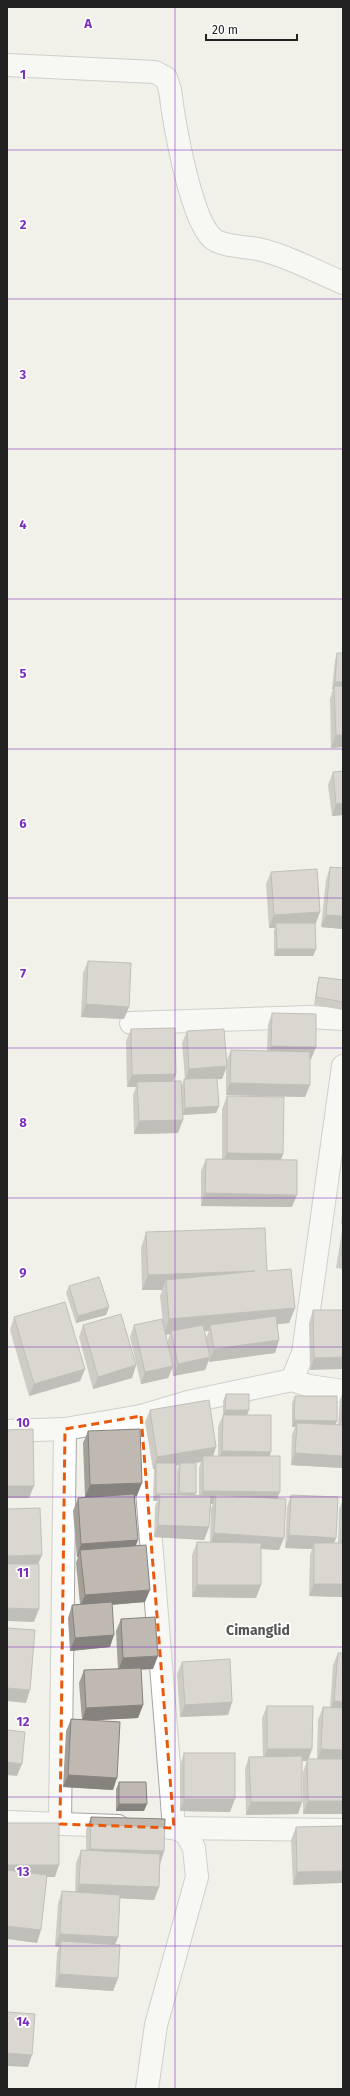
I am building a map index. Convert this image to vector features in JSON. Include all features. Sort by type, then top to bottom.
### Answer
[{"type":"street","points":[[7,66],[155,72],[166,78],[170,90],[193,197],[202,226],[213,239],[231,245],[274,253],[343,282]]},
{"type":"street","points":[[131,1022],[309,1017],[343,1019]]},
{"type":"street","points":[[292,1380],[303,1352],[343,1066]]},
{"type":"street","points":[[7,1431],[65,1429],[151,1413],[188,1402],[292,1380],[309,1386],[343,1391]]},
{"type":"street","points":[[151,1413],[174,1828]]},
{"type":"street","points":[[60,1824],[65,1429]]},
{"type":"street","points":[[7,1822],[174,1828],[343,1830]]},
{"type":"street","points":[[146,2089],[156,2025],[197,1877],[194,1848],[186,1833],[174,1828]]},
{"type":"highlighted area","points":[[141,1416],[174,1828],[60,1824],[65,1429]]},
{"type":"building","points":[[337,653],[343,653],[343,682],[335,682]]},
{"type":"building","points":[[334,686],[343,686],[343,735],[336,735]]},
{"type":"building","points":[[343,771],[343,803],[336,804],[333,772]]},
{"type":"building","points":[[330,867],[343,868],[343,916],[326,915]]},
{"type":"building","points":[[317,869],[320,912],[274,915],[271,872]]},
{"type":"building","points":[[276,923],[315,923],[316,949],[277,949]]},
{"type":"building","points":[[88,961],[131,963],[129,1007],[86,1004]]},
{"type":"building","points":[[319,977],[343,980],[343,1002],[316,997]]},
{"type":"building","points":[[272,1013],[316,1014],[316,1047],[271,1046]]},
{"type":"building","points":[[175,1028],[176,1074],[132,1075],[131,1029]]},
{"type":"building","points":[[224,1029],[227,1066],[189,1069],[187,1031]]},
{"type":"building","points":[[231,1050],[310,1052],[310,1085],[230,1083]]},
{"type":"building","points":[[217,1078],[219,1106],[185,1108],[184,1079]]},
{"type":"building","points":[[181,1081],[183,1120],[139,1121],[137,1082]]},
{"type":"building","points":[[227,1096],[284,1097],[283,1154],[227,1153]]},
{"type":"building","points":[[206,1159],[297,1160],[297,1195],[205,1193]]},
{"type":"building","points":[[265,1228],[267,1271],[291,1269],[295,1308],[169,1319],[166,1280],[255,1271],[148,1275],[146,1232]]},
{"type":"building","points":[[343,1240],[343,1256],[341,1256]]},
{"type":"building","points":[[99,1277],[109,1307],[78,1316],[69,1286]]},
{"type":"building","points":[[65,1302],[85,1369],[34,1384],[14,1317]]},
{"type":"building","points":[[313,1310],[343,1310],[343,1357],[314,1358]]},
{"type":"building","points":[[121,1314],[136,1365],[98,1377],[83,1325]]},
{"type":"building","points":[[276,1316],[279,1340],[214,1349],[210,1325]]},
{"type":"building","points":[[162,1319],[173,1366],[145,1372],[134,1325]]},
{"type":"building","points":[[203,1325],[210,1357],[178,1364],[171,1331]]},
{"type":"building","points":[[343,1392],[343,1425],[341,1425]]},
{"type":"building","points":[[226,1394],[249,1394],[249,1410],[225,1410]]},
{"type":"building","points":[[295,1396],[337,1396],[337,1421],[294,1420]]},
{"type":"building","points":[[209,1400],[216,1447],[157,1457],[150,1410]]},
{"type":"building","points":[[223,1415],[271,1415],[271,1452],[222,1451]]},
{"type":"building","points":[[297,1423],[343,1425],[343,1456],[295,1453]]},
{"type":"building","points":[[33,1429],[34,1486],[7,1486],[7,1430]]},
{"type":"building","points":[[140,1429],[142,1483],[90,1485],[88,1431]]},
{"type":"building","points":[[203,1456],[280,1456],[280,1492],[203,1491]]},
{"type":"building","points":[[156,1463],[176,1463],[176,1494],[156,1494]]},
{"type":"building","points":[[180,1463],[196,1463],[196,1493],[179,1493]]},
{"type":"building","points":[[134,1494],[138,1540],[81,1544],[78,1498]]},
{"type":"building","points":[[160,1494],[211,1496],[209,1527],[158,1525]]},
{"type":"building","points":[[216,1495],[286,1499],[284,1538],[214,1533]]},
{"type":"building","points":[[291,1495],[338,1497],[336,1538],[289,1535]]},
{"type":"building","points":[[40,1508],[42,1555],[7,1556],[7,1509]]},
{"type":"building","points":[[197,1542],[261,1543],[261,1585],[197,1585]]},
{"type":"building","points":[[314,1543],[343,1543],[343,1584],[314,1584]]},
{"type":"building","points":[[146,1545],[150,1590],[85,1595],[80,1550]]},
{"type":"building","points":[[7,1564],[39,1564],[39,1609],[7,1608]]},
{"type":"building","points":[[112,1602],[114,1635],[75,1638],[72,1605]]},
{"type":"building","points":[[155,1617],[158,1656],[123,1658],[121,1619]]},
{"type":"building","points":[[7,1628],[35,1630],[30,1690],[7,1688]]},
{"type":"building","points":[[338,1653],[343,1653],[343,1702],[334,1701]]},
{"type":"building","points":[[230,1659],[232,1702],[185,1705],[182,1662]]},
{"type":"building","points":[[141,1668],[143,1705],[86,1708],[84,1670]]},
{"type":"building","points":[[267,1706],[313,1706],[312,1749],[267,1749]]},
{"type":"building","points":[[323,1707],[343,1708],[343,1750],[321,1749]]},
{"type":"building","points":[[71,1719],[120,1722],[117,1778],[68,1775]]},
{"type":"building","points":[[7,1730],[25,1732],[22,1764],[7,1762]]},
{"type":"building","points":[[184,1753],[235,1753],[235,1799],[184,1799]]},
{"type":"building","points":[[302,1756],[302,1802],[251,1802],[249,1757]]},
{"type":"building","points":[[307,1759],[343,1759],[343,1801],[308,1801]]},
{"type":"building","points":[[119,1782],[146,1782],[147,1804],[119,1804]]},
{"type":"building","points":[[91,1817],[165,1819],[164,1851],[90,1849]]},
{"type":"building","points":[[7,1823],[59,1823],[59,1865],[7,1865]]},
{"type":"building","points":[[343,1826],[343,1871],[297,1872],[296,1827]]},
{"type":"building","points":[[81,1850],[160,1854],[159,1887],[79,1884]]},
{"type":"building","points":[[7,1870],[47,1875],[41,1930],[7,1926]]},
{"type":"building","points":[[62,1891],[120,1895],[118,1937],[60,1934]]},
{"type":"building","points":[[61,1941],[120,1945],[118,1978],[59,1974]]},
{"type":"building","points":[[7,2012],[35,2014],[32,2055],[7,2053]]},
{"type":"district","name":"Cimanglid","points":[[258,1630]]}]
